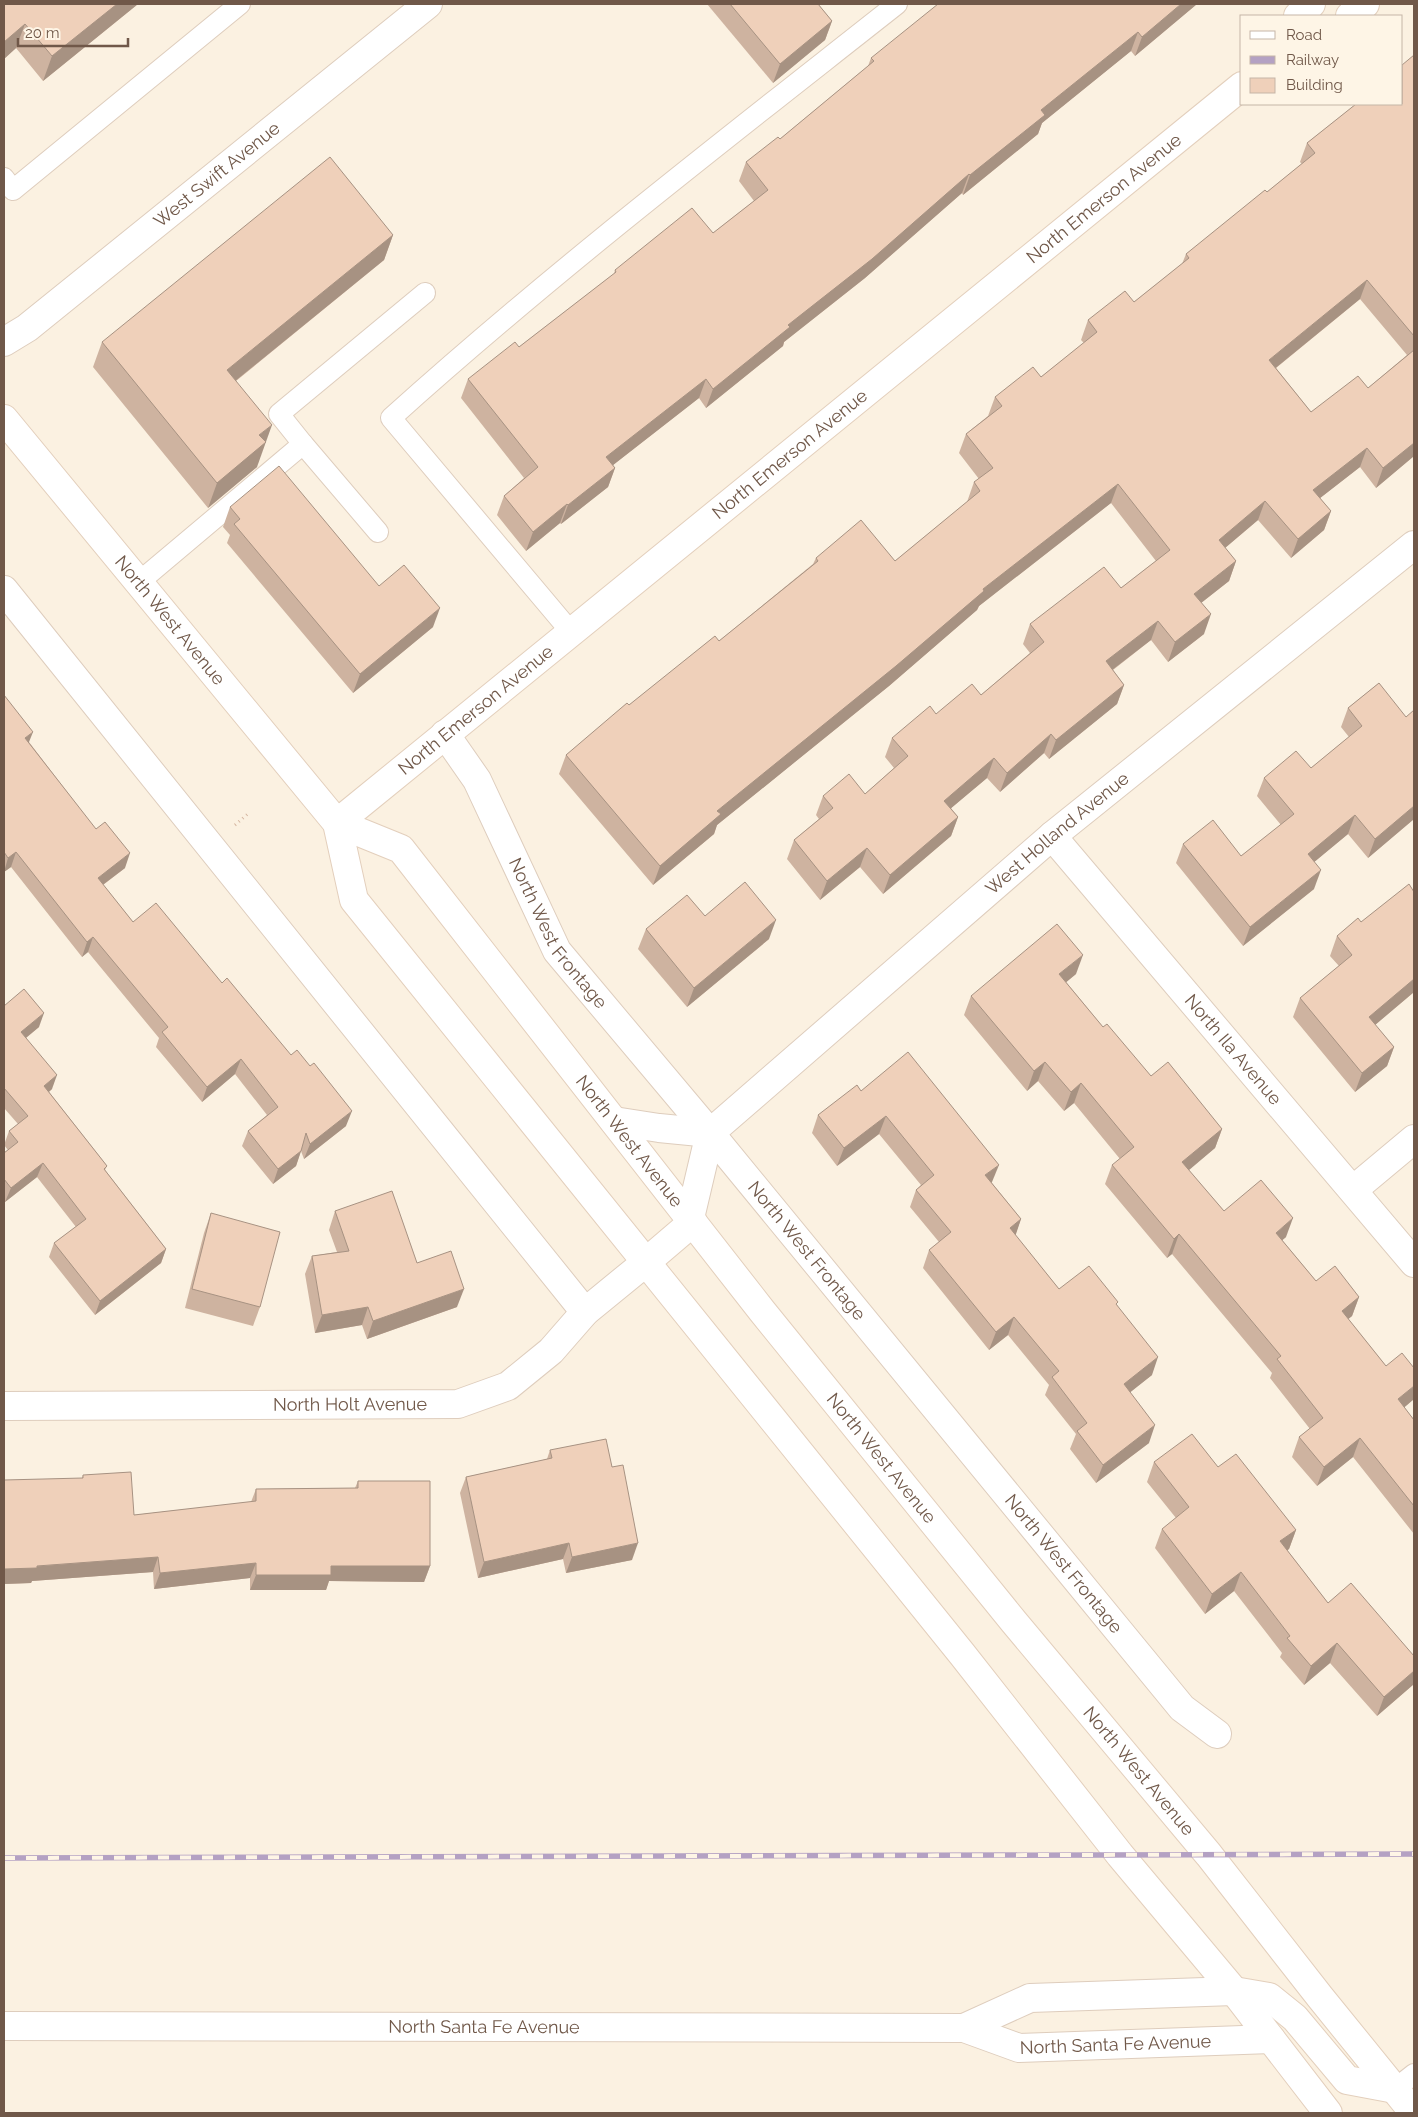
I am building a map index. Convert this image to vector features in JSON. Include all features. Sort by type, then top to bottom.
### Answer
[{"type":"street","name":"West Swift Avenue","points":[[4,342],[27,328],[428,4]]},
{"type":"street","points":[[1299,15],[1311,4]]},
{"type":"street","points":[[1351,15],[1366,4]]},
{"type":"street","name":"North Emerson Avenue","points":[[337,823],[1240,88]]},
{"type":"street","name":"North West Avenue","points":[[4,419],[337,823],[354,900],[962,1654],[1120,1855],[1234,1991],[1328,2113]]},
{"type":"street","name":"West Holland Avenue","points":[[710,1133],[1052,836],[1414,545]]},
{"type":"street","points":[[4,590],[585,1312]]},
{"type":"street","name":"North West Frontage","points":[[445,734],[477,780],[557,951],[710,1133],[1182,1708],[1217,1734]]},
{"type":"street","name":"North West Avenue","points":[[337,823],[400,849],[762,1311],[1008,1614],[1209,1855],[1320,1997],[1404,2081],[1414,2113]]},
{"type":"street","name":"North Ila Avenue","points":[[1052,836],[1414,1263]]},
{"type":"street","points":[[614,1121],[710,1133],[692,1220]]},
{"type":"street","points":[[1353,1190],[1414,1140]]},
{"type":"street","name":"North Holt Avenue","points":[[4,1406],[458,1404],[508,1386],[551,1351],[585,1312],[645,1263],[692,1220]]},
{"type":"street","name":"North Santa Fe Avenue","points":[[964,2028],[1030,1998],[1234,1991],[1269,1997],[1295,2018],[1347,2080],[1404,2081]]},
{"type":"street","name":"North Santa Fe Avenue","points":[[4,2026],[964,2028],[1019,2048],[1271,2039]]},
{"type":"lane","points":[[4,178],[14,190],[240,4]]},
{"type":"lane","points":[[571,632],[391,418],[504,320],[743,125],[896,4]]},
{"type":"lane","points":[[378,532],[279,414],[425,293]]},
{"type":"lane","points":[[139,582],[303,444]]},
{"type":"path","points":[[229,830],[250,812]]},
{"type":"building","points":[[4,4],[117,4],[52,56],[25,24],[4,42]]},
{"type":"building","points":[[730,4],[818,4],[832,21],[780,64]]},
{"type":"building","points":[[938,4],[1181,4],[1142,37],[1138,32],[1041,110],[1045,115],[969,174],[872,259],[788,325],[790,327],[713,389],[706,379],[606,457],[615,468],[533,532],[504,496],[538,467],[468,379],[515,342],[519,347],[616,272],[615,270],[692,208],[713,233],[768,190],[746,162],[778,137],[780,139],[874,61],[871,58]]},
{"type":"building","points":[[1414,55],[1414,336],[1367,280],[1269,360],[1311,412],[1358,376],[1368,388],[1414,350],[1414,443],[1383,468],[1367,448],[1313,490],[1331,511],[1298,539],[1265,501],[1219,540],[1236,561],[1194,594],[1211,614],[1175,642],[1158,621],[1106,661],[1124,685],[1056,740],[1051,734],[1007,773],[994,758],[944,801],[958,817],[890,875],[867,848],[827,881],[794,840],[833,808],[823,796],[849,774],[865,794],[908,756],[892,738],[930,706],[936,714],[972,684],[981,695],[1044,642],[1030,624],[1104,567],[1121,588],[1170,550],[1118,484],[983,589],[984,591],[896,666],[717,811],[721,814],[660,866],[566,755],[627,703],[629,705],[715,636],[719,641],[818,561],[816,558],[861,520],[895,561],[980,491],[974,482],[993,468],[966,434],[1002,406],[995,397],[1033,367],[1041,377],[1097,332],[1088,320],[1125,291],[1134,302],[1189,258],[1186,254],[1265,190],[1267,192],[1315,153],[1307,143],[1355,105],[1403,105],[1403,64]]},
{"type":"building","points":[[330,157],[393,235],[227,370],[272,425],[259,435],[266,442],[217,483],[102,342]]},
{"type":"building","points":[[279,466],[379,586],[404,565],[440,608],[360,674],[234,524],[240,519],[230,507]]},
{"type":"building","points":[[1379,683],[1406,717],[1414,710],[1414,806],[1375,839],[1355,815],[1308,854],[1321,870],[1250,927],[1183,844],[1213,820],[1241,856],[1294,814],[1264,778],[1296,751],[1311,768],[1362,726],[1348,708]]},
{"type":"building","points":[[4,695],[33,732],[25,738],[96,829],[105,822],[130,853],[98,878],[133,922],[156,903],[222,983],[227,978],[291,1055],[297,1050],[310,1066],[314,1063],[352,1111],[310,1144],[306,1133],[301,1151],[278,1169],[248,1131],[278,1107],[241,1059],[207,1087],[162,1032],[168,1027],[93,937],[87,942],[16,852],[8,858],[4,852]]},
{"type":"building","points":[[745,882],[776,920],[694,988],[646,929],[687,895],[705,916]]},
{"type":"building","points":[[1409,884],[1414,892],[1414,979],[1369,1017],[1394,1047],[1362,1073],[1300,998],[1352,955],[1337,936],[1358,918],[1361,922]]},
{"type":"building","points":[[1057,924],[1083,955],[1059,974],[1103,1027],[1107,1024],[1151,1076],[1168,1062],[1222,1129],[1182,1162],[1224,1211],[1261,1180],[1293,1218],[1276,1233],[1316,1281],[1335,1266],[1359,1297],[1342,1311],[1386,1366],[1402,1353],[1414,1368],[1414,1386],[1398,1399],[1414,1420],[1414,1506],[1360,1438],[1324,1467],[1299,1437],[1323,1418],[1277,1359],[1281,1356],[1179,1234],[1174,1239],[1112,1165],[1134,1147],[1081,1083],[1071,1092],[1045,1062],[1034,1071],[971,996]]},
{"type":"building","points":[[24,989],[44,1013],[21,1032],[57,1075],[44,1086],[107,1166],[104,1169],[166,1249],[100,1301],[54,1243],[86,1219],[43,1163],[11,1188],[4,1179],[4,1153],[18,1142],[9,1131],[28,1116],[4,1088],[4,1006]]},
{"type":"building","points":[[908,1052],[999,1165],[985,1175],[1021,1219],[1010,1228],[1059,1289],[1089,1266],[1158,1357],[1124,1384],[1155,1425],[1103,1465],[1077,1431],[1087,1423],[1052,1377],[1059,1371],[1014,1317],[996,1332],[929,1250],[951,1232],[916,1190],[934,1175],[886,1116],[844,1148],[818,1115],[857,1085],[861,1091]]},
{"type":"building","points":[[392,1191],[417,1263],[451,1251],[464,1289],[373,1321],[368,1307],[322,1315],[312,1256],[349,1251],[335,1211]]},
{"type":"building","points":[[211,1213],[280,1232],[260,1307],[192,1289]]},
{"type":"building","points":[[1192,1434],[1218,1467],[1236,1454],[1296,1530],[1280,1541],[1328,1603],[1351,1583],[1414,1656],[1414,1671],[1384,1697],[1337,1643],[1311,1666],[1287,1638],[1290,1636],[1241,1572],[1212,1594],[1162,1529],[1189,1507],[1154,1462]]},
{"type":"building","points":[[606,1439],[612,1467],[623,1465],[638,1543],[572,1557],[569,1543],[484,1562],[466,1477],[552,1458],[550,1450]]},
{"type":"building","points":[[131,1472],[134,1515],[256,1501],[256,1489],[358,1488],[358,1481],[430,1481],[430,1566],[331,1566],[331,1575],[256,1575],[256,1563],[160,1573],[158,1557],[37,1566],[37,1568],[4,1569],[4,1480],[83,1478],[83,1475]]},
{"type":"railway","points":[[4,1858],[1414,1854]]}]
